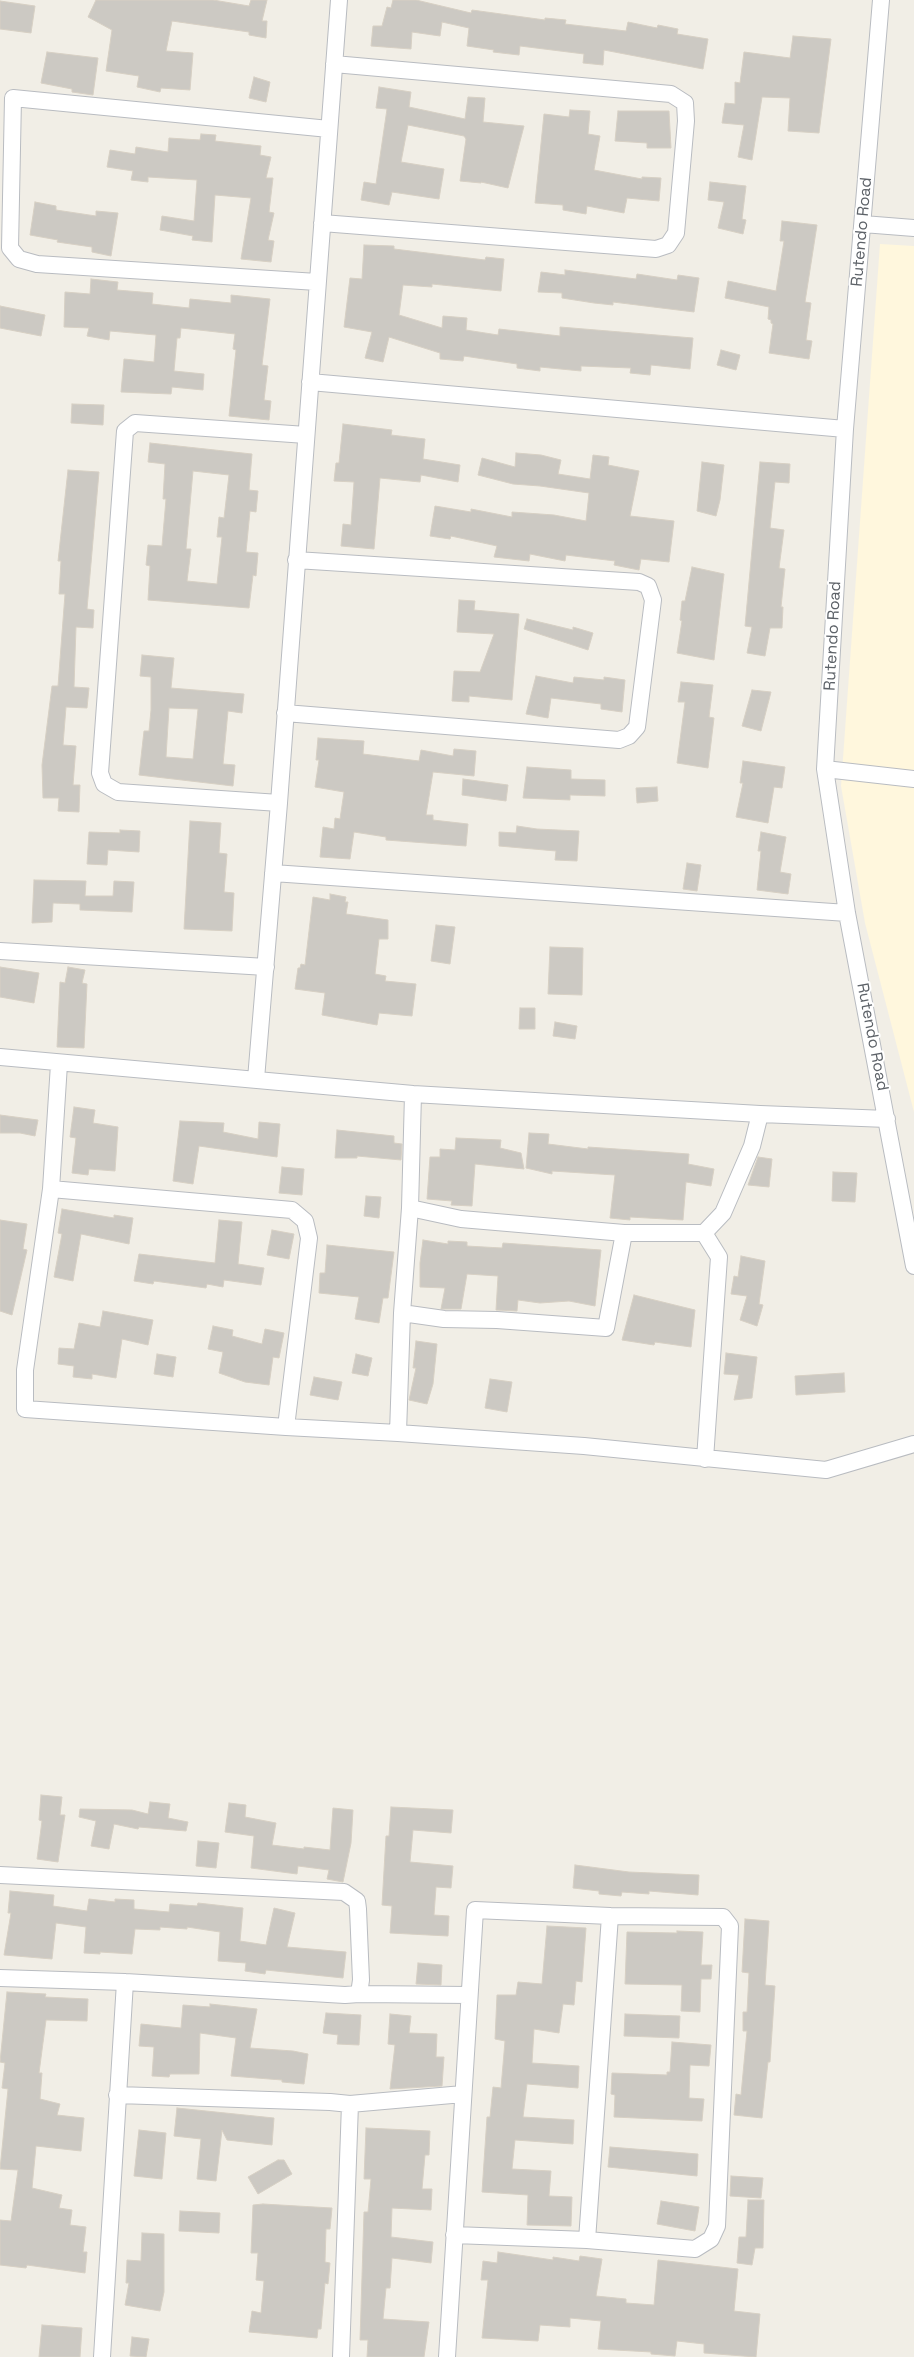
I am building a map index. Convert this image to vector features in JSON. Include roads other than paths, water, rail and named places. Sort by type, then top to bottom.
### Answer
[{"type":"street","points":[[256,1079],[279,803],[339,0]]},
{"type":"street","name":"Rutendo Road","points":[[881,0],[845,429],[825,770],[848,913],[914,1266]]},
{"type":"street","points":[[322,223],[656,249],[668,245],[676,233],[686,121],[685,104],[671,94],[334,64]]},
{"type":"street","points":[[317,282],[37,264],[18,259],[10,248],[13,98],[329,128]]},
{"type":"street","points":[[863,224],[914,228]]},
{"type":"street","points":[[310,382],[845,429]]},
{"type":"street","points":[[279,803],[118,792],[104,784],[100,774],[125,431],[135,423],[306,435]]},
{"type":"street","points":[[285,713],[619,740],[630,736],[637,727],[653,600],[648,586],[639,582],[296,560]]},
{"type":"street","points":[[825,770],[914,780]]},
{"type":"street","points":[[273,873],[848,913]]},
{"type":"street","points":[[0,950],[266,967]]},
{"type":"street","points":[[0,1057],[59,1064],[256,1079],[414,1094],[760,1114],[887,1118]]},
{"type":"street","points":[[59,1064],[51,1189],[25,1370],[25,1408],[584,1446],[826,1470],[914,1444]]},
{"type":"street","points":[[398,1433],[402,1313],[410,1208],[414,1094]]},
{"type":"street","points":[[410,1208],[462,1219],[624,1233],[704,1233],[723,1214],[752,1146],[760,1114]]},
{"type":"street","points":[[51,1189],[292,1210],[305,1221],[308,1238],[286,1427]]},
{"type":"street","points":[[402,1313],[444,1319],[497,1320],[606,1328],[624,1233]]},
{"type":"street","points":[[704,1233],[720,1257],[705,1459]]},
{"type":"street","points":[[0,1875],[344,1892],[357,1901],[359,1994]]},
{"type":"street","points":[[447,2357],[454,2235],[469,1995],[475,1910],[610,1916],[723,1917],[730,1926],[717,2226],[711,2239],[695,2249],[587,2240],[454,2235]]},
{"type":"street","points":[[587,2240],[610,1916]]},
{"type":"street","points":[[0,1978],[125,1982],[359,1994],[469,1995]]},
{"type":"street","points":[[102,2357],[125,1982]]},
{"type":"street","points":[[117,2095],[350,2104],[463,2094]]},
{"type":"street","points":[[341,2357],[350,2104]]}]
